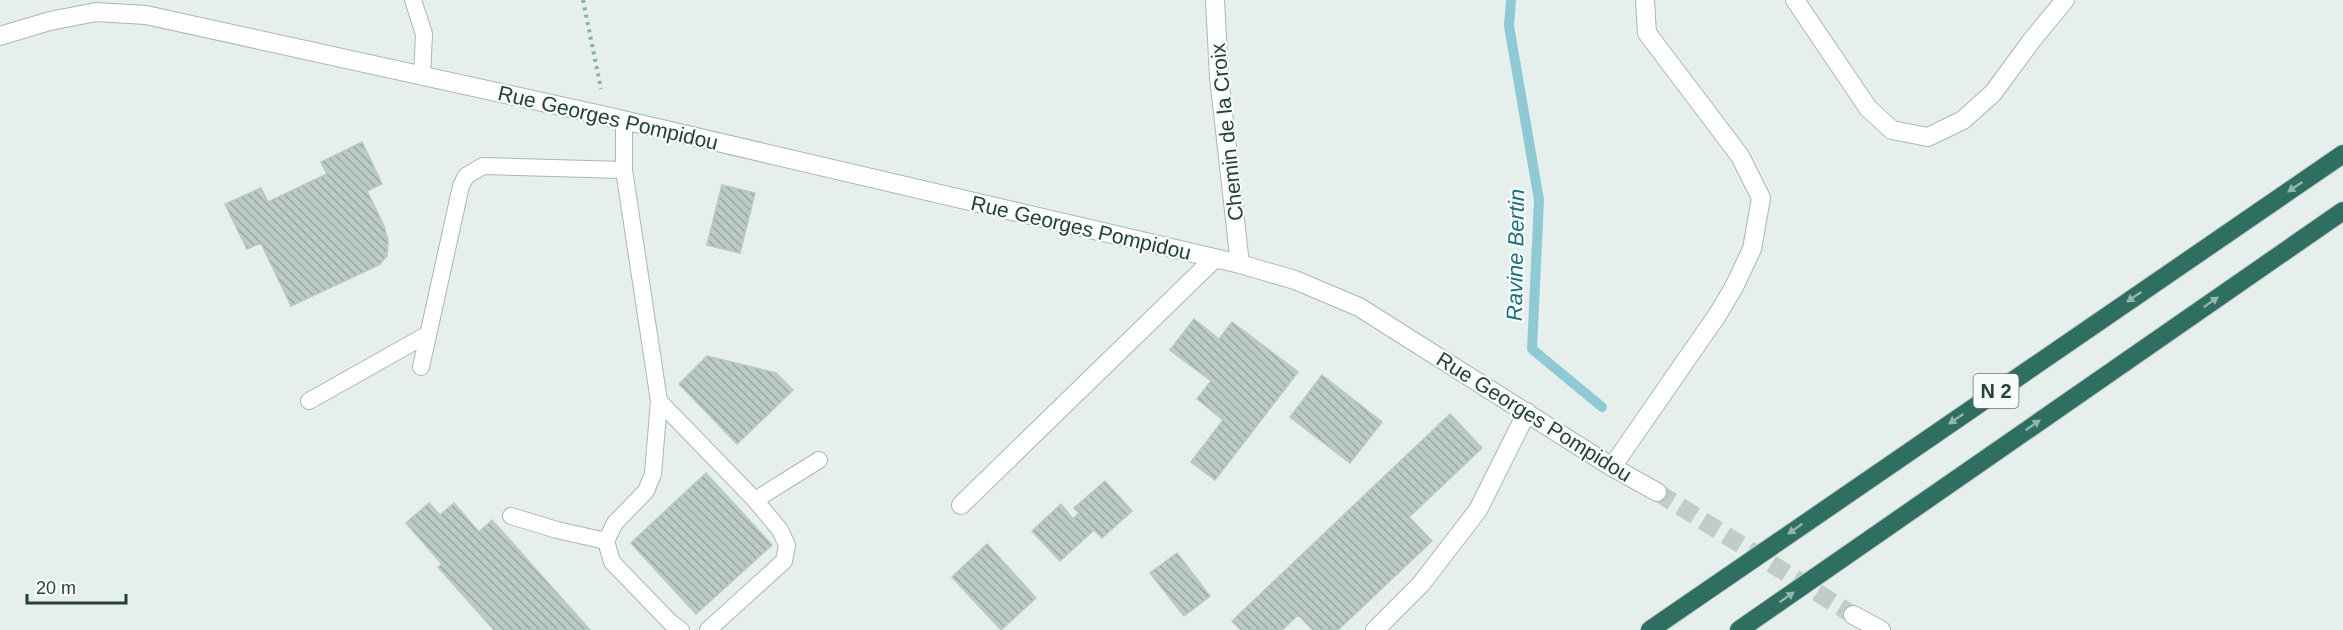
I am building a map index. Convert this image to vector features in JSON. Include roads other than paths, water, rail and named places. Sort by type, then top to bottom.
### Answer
[{"type":"highway","name":"N 2","points":[[1650,630],[2343,154]]},
{"type":"highway","name":"N 2","points":[[1738,630],[2343,211]]},
{"type":"street","name":"Chemin de la Croix","points":[[1215,0],[1220,77],[1240,264]]},
{"type":"street","points":[[1612,467],[1718,314],[1734,287],[1752,249],[1761,198],[1740,156],[1647,33],[1645,0]]},
{"type":"street","points":[[1795,0],[1868,108],[1892,130],[1928,137],[1963,120],[1993,93],[2065,0]]},
{"type":"street","name":"Rue Georges Pompidou","points":[[0,36],[50,21],[96,12],[146,15],[606,116],[1240,264],[1296,280],[1359,307],[1612,467],[1657,492]]},
{"type":"street","name":"Rue Georges Pompidou","points":[[961,505],[1214,259]]},
{"type":"street","points":[[1375,630],[1421,584],[1478,510],[1527,412]]},
{"type":"street","points":[[1853,615],[1881,630]]},
{"type":"lane","points":[[413,0],[424,34],[422,76]]},
{"type":"lane","points":[[624,121],[624,170],[659,401],[652,474],[646,491],[615,523],[606,541],[612,562],[670,622],[681,630]]},
{"type":"lane","points":[[421,367],[461,186],[466,176],[483,166],[624,170]]},
{"type":"lane","points":[[309,401],[428,334]]},
{"type":"lane","points":[[659,401],[755,500],[780,530],[787,545],[783,561],[708,630]]},
{"type":"lane","points":[[755,500],[819,460]]},
{"type":"lane","points":[[511,516],[557,530],[606,541]]},
{"type":"waterway","name":"Ravine Bertin","points":[[1511,0],[1509,26],[1539,200],[1532,349],[1602,407]]},
{"type":"tunnel","points":[[1657,492],[1853,615]]}]
